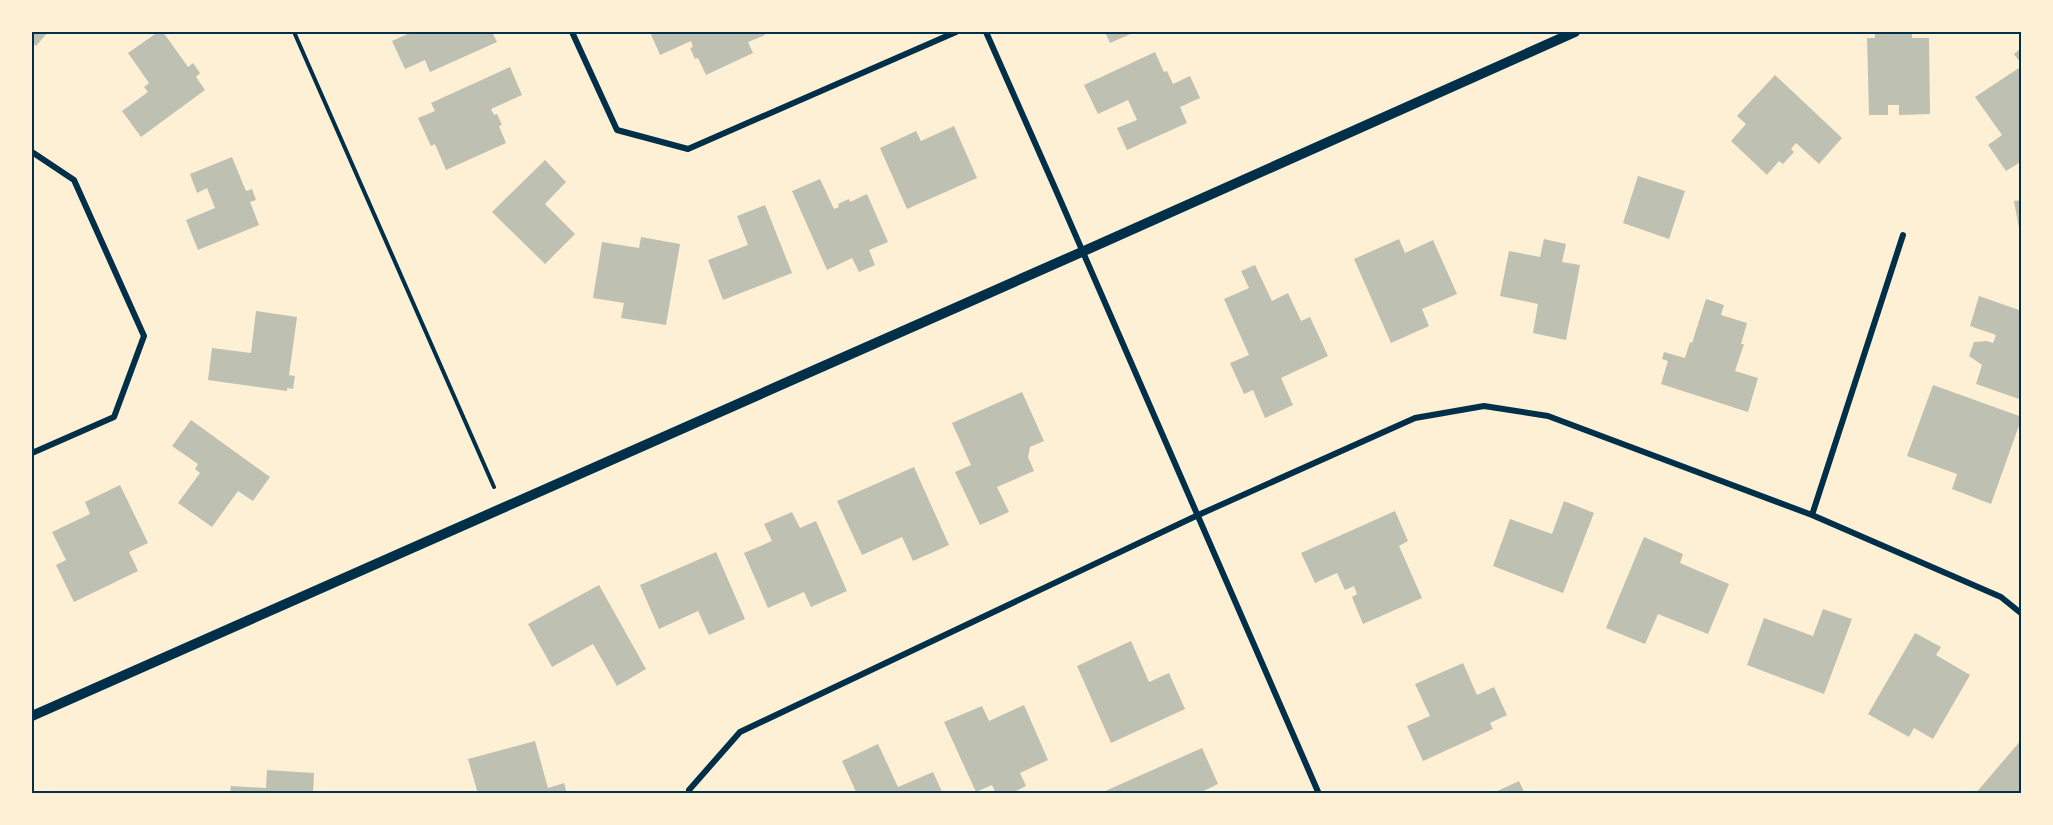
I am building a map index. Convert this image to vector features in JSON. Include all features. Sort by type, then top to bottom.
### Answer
[{"type":"street","points":[[572,32],[617,130],[688,149],[956,32]]},
{"type":"street","points":[[987,32],[1319,794]]},
{"type":"street","points":[[32,716],[1575,32]]},
{"type":"street","points":[[32,152],[74,180],[144,336],[114,417],[32,453]]},
{"type":"street","points":[[1812,515],[1903,235]]},
{"type":"street","points":[[689,790],[740,732],[1196,516],[1415,418],[1484,406],[1548,416],[1812,515],[2001,597],[2022,614]]},
{"type":"path","points":[[294,32],[503,508]]},
{"type":"building","points":[[32,32],[48,32],[36,46],[32,42]]},
{"type":"building","points":[[158,32],[163,32],[188,67],[193,63],[200,73],[196,77],[205,90],[141,137],[122,111],[148,92],[144,87],[149,83],[128,53]]},
{"type":"building","points":[[412,32],[492,32],[497,42],[430,72],[425,60],[405,69],[392,41]]},
{"type":"building","points":[[650,32],[764,32],[765,35],[748,42],[753,53],[706,75],[690,48],[693,47],[691,41],[660,55]]},
{"type":"building","points":[[1105,32],[1135,32],[1110,43]]},
{"type":"building","points":[[1875,32],[1912,32],[1912,38],[1929,38],[1930,114],[1899,115],[1899,105],[1888,105],[1888,115],[1869,115],[1867,38],[1875,38]]},
{"type":"building","points":[[2020,49],[2022,51],[2022,65],[2014,54]]},
{"type":"building","points":[[1155,52],[1164,72],[1167,71],[1173,84],[1190,76],[1200,98],[1180,107],[1187,123],[1127,150],[1117,128],[1137,120],[1128,100],[1098,114],[1084,85]]},
{"type":"building","points":[[2022,66],[2022,161],[2006,171],[1988,145],[2002,135],[1975,97]]},
{"type":"building","points":[[510,67],[522,95],[491,109],[494,115],[497,114],[502,125],[499,126],[506,143],[446,170],[435,144],[431,146],[418,118],[435,111],[431,103]]},
{"type":"building","points":[[1775,75],[1842,138],[1819,164],[1796,143],[1791,149],[1794,152],[1783,164],[1779,161],[1767,175],[1731,141],[1746,124],[1737,116]]},
{"type":"building","points":[[954,126],[977,178],[907,209],[880,148],[916,131],[921,141]]},
{"type":"building","points":[[232,157],[246,191],[252,189],[256,200],[250,202],[259,225],[198,250],[186,220],[215,208],[207,188],[197,193],[190,174]]},
{"type":"building","points":[[545,160],[566,182],[545,204],[575,234],[545,264],[492,212]]},
{"type":"building","points":[[1638,176],[1685,191],[1669,239],[1623,223]]},
{"type":"building","points":[[820,179],[834,209],[839,207],[838,204],[849,199],[850,202],[867,194],[888,242],[869,250],[875,265],[859,272],[852,258],[827,270],[792,191]]},
{"type":"building","points":[[2022,200],[2022,234],[2020,234],[2014,201]]},
{"type":"building","points":[[765,205],[792,273],[723,300],[708,260],[748,245],[737,216]]},
{"type":"building","points":[[641,237],[680,244],[666,325],[621,318],[624,303],[593,298],[602,242],[639,248]]},
{"type":"building","points":[[1399,239],[1405,253],[1433,240],[1457,294],[1422,309],[1429,326],[1391,343],[1354,259]]},
{"type":"building","points":[[1544,239],[1566,244],[1562,262],[1580,265],[1566,340],[1533,333],[1538,304],[1500,296],[1509,251],[1540,257]]},
{"type":"building","points":[[1255,265],[1272,301],[1288,293],[1301,321],[1310,317],[1328,356],[1281,378],[1293,405],[1265,418],[1253,390],[1244,394],[1230,363],[1249,355],[1224,299],[1249,288],[1241,271]]},
{"type":"building","points":[[1979,296],[2022,311],[2022,400],[1976,384],[1982,365],[1969,356],[1974,342],[1993,343],[1996,335],[1970,326]]},
{"type":"building","points":[[1706,299],[1724,305],[1721,315],[1747,323],[1741,344],[1744,344],[1735,371],[1758,378],[1748,412],[1661,384],[1668,361],[1662,359],[1664,352],[1685,358]]},
{"type":"building","points":[[256,311],[297,317],[289,375],[295,376],[293,389],[287,388],[287,391],[208,380],[212,348],[251,353]]},
{"type":"building","points":[[1933,385],[2022,417],[1991,504],[1952,489],[1957,474],[1907,456]]},
{"type":"building","points":[[1022,392],[1044,441],[1030,447],[1028,457],[1034,471],[997,487],[1009,512],[980,525],[955,472],[971,465],[952,423]]},
{"type":"building","points":[[191,420],[270,477],[253,501],[238,491],[212,527],[178,503],[200,473],[195,469],[198,464],[172,446]]},
{"type":"building","points":[[914,467],[949,545],[913,561],[902,537],[862,555],[837,501]]},
{"type":"building","points":[[120,485],[148,543],[129,552],[138,571],[74,602],[56,565],[66,560],[52,532],[90,514],[85,502]]},
{"type":"building","points":[[1564,501],[1594,513],[1563,593],[1493,566],[1510,519],[1552,534]]},
{"type":"building","points":[[1395,511],[1408,541],[1399,546],[1422,598],[1363,624],[1352,597],[1357,594],[1354,586],[1345,590],[1337,573],[1315,583],[1301,553]]},
{"type":"building","points":[[792,512],[800,528],[816,521],[847,591],[811,607],[804,592],[768,608],[744,553],[772,541],[764,524]]},
{"type":"building","points":[[1644,537],[1683,554],[1680,563],[1729,584],[1708,634],[1658,614],[1645,644],[1606,628]]},
{"type":"building","points":[[716,552],[745,619],[709,635],[698,611],[659,629],[640,585]]},
{"type":"building","points":[[599,585],[646,669],[617,686],[593,644],[552,667],[528,624]]},
{"type":"building","points":[[1823,609],[1852,619],[1824,694],[1747,665],[1764,618],[1813,636]]},
{"type":"building","points":[[1915,633],[1941,647],[1936,655],[1970,675],[1933,739],[1914,728],[1909,737],[1868,714]]},
{"type":"building","points":[[1131,641],[1149,682],[1169,673],[1185,709],[1111,743],[1077,666]]},
{"type":"building","points":[[1463,663],[1477,695],[1494,687],[1507,715],[1490,723],[1493,729],[1423,761],[1407,726],[1430,716],[1415,684]]},
{"type":"building","points":[[1024,705],[1048,760],[1020,773],[1026,786],[1010,794],[996,794],[992,785],[976,792],[944,722],[982,706],[989,721]]},
{"type":"building","points":[[2022,739],[2022,794],[1975,794]]},
{"type":"building","points":[[535,741],[548,788],[564,783],[567,794],[478,794],[468,759]]},
{"type":"building","points":[[878,744],[898,787],[933,772],[943,794],[857,794],[842,761]]},
{"type":"building","points":[[1202,748],[1218,784],[1197,794],[1103,794],[1103,792]]},
{"type":"building","points":[[267,770],[314,773],[313,794],[230,794],[231,786],[266,788]]},
{"type":"building","points":[[1519,781],[1525,794],[1491,794]]}]
